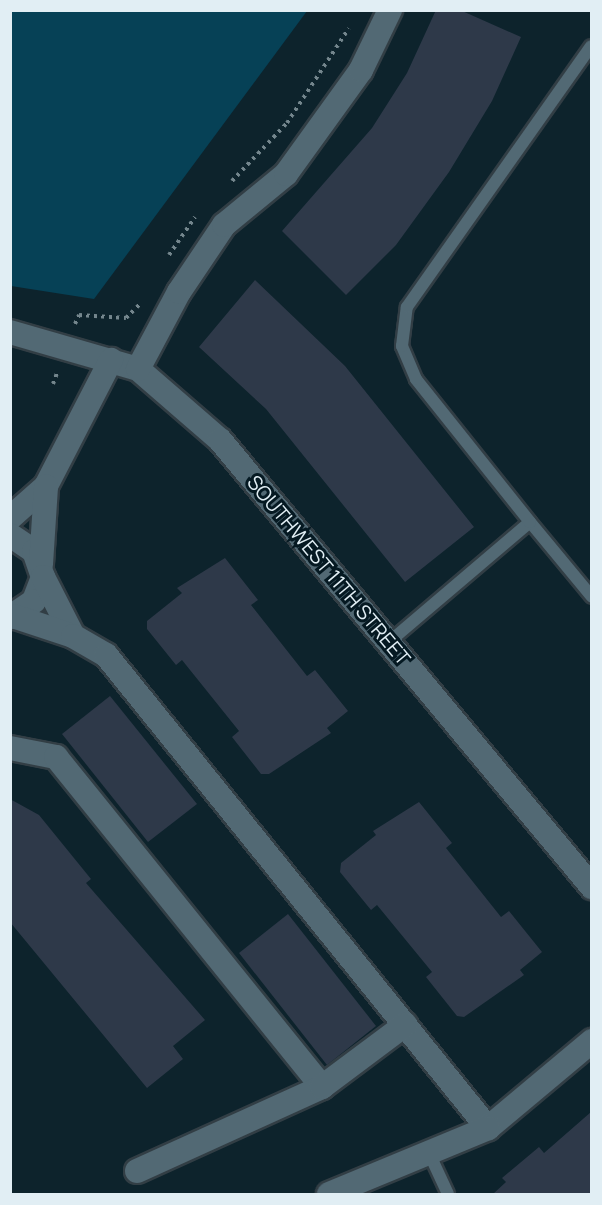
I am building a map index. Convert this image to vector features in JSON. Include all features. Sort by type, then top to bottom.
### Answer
[{"type":"street","points":[[138,369],[179,292],[224,225],[286,174],[362,70],[390,10]]},
{"type":"street","name":"SOUTHWEST 11TH STREET","points":[[10,332],[138,369],[220,440],[591,887]]},
{"type":"street","points":[[10,518],[46,486],[111,360]]},
{"type":"street","points":[[12,617],[34,601],[42,571],[46,486]]},
{"type":"street","points":[[10,535],[34,551],[74,636]]},
{"type":"street","points":[[12,617],[74,636],[106,655],[488,1128]]},
{"type":"street","points":[[10,748],[56,757],[322,1087]]},
{"type":"street","points":[[137,1171],[322,1087],[405,1026]]},
{"type":"street","points":[[329,1194],[488,1128],[591,1041]]},
{"type":"lane","points":[[591,46],[407,307],[402,346],[416,379],[591,597]]},
{"type":"lane","points":[[388,642],[530,522]]},
{"type":"lane","points":[[429,1153],[448,1194]]},
{"type":"shaded area","points":[[10,11],[307,11],[94,299],[11,286]]},
{"type":"building","points":[[436,10],[460,10],[521,37],[492,101],[449,172],[396,245],[346,295],[282,231],[372,128],[407,73]]},
{"type":"building","points":[[255,280],[345,366],[474,527],[405,582],[266,409],[199,347]]},
{"type":"building","points":[[225,558],[258,600],[251,605],[307,676],[315,670],[348,711],[327,728],[331,733],[269,774],[261,774],[232,737],[239,731],[182,660],[176,665],[147,629],[147,621],[182,593],[177,588]]},
{"type":"building","points":[[110,696],[197,804],[148,842],[62,734]]},
{"type":"building","points":[[10,799],[39,815],[91,879],[86,883],[205,1020],[173,1046],[183,1059],[147,1088],[10,922]]},
{"type":"building","points":[[419,802],[452,843],[446,848],[501,917],[509,911],[542,952],[520,970],[524,975],[464,1017],[457,1016],[426,977],[432,972],[377,905],[371,910],[340,872],[341,863],[376,835],[373,831]]},
{"type":"building","points":[[288,914],[376,1026],[327,1065],[239,953]]},
{"type":"building","points":[[591,1112],[591,1194],[493,1194],[506,1182],[502,1178],[539,1147],[544,1153]]}]
